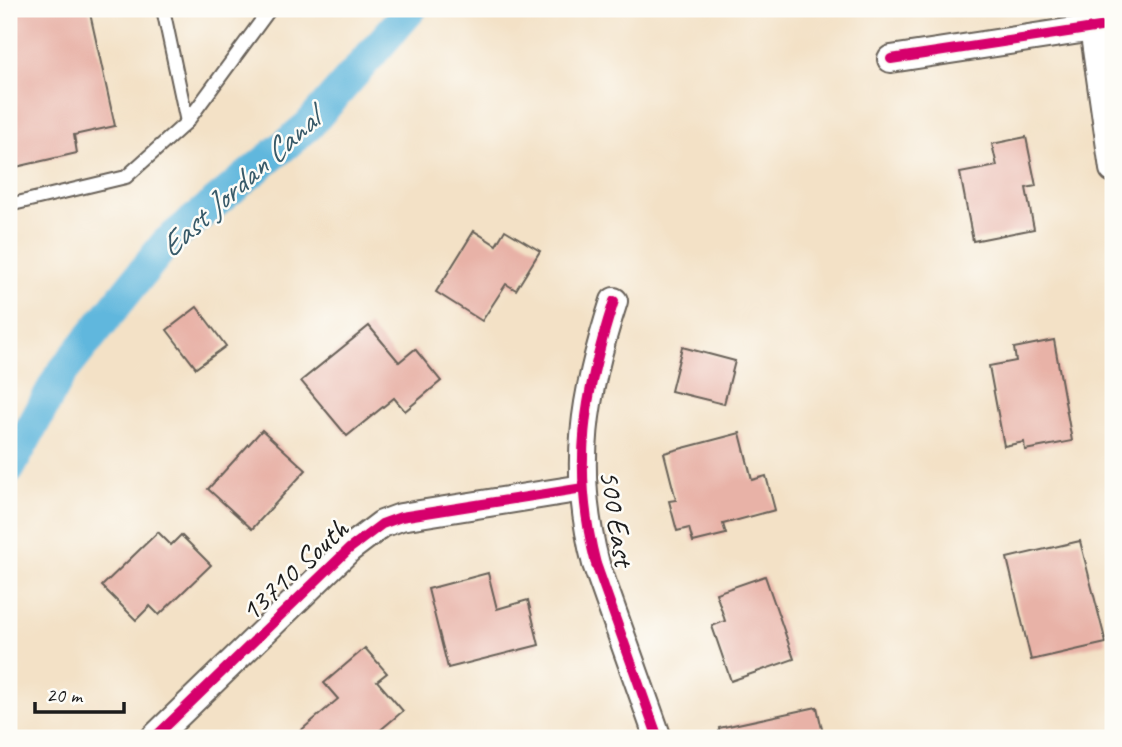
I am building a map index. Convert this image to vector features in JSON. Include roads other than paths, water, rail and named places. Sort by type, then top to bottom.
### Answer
[{"type":"street","points":[[891,59],[1103,27],[1113,169]]},
{"type":"street","name":"500 East","points":[[614,301],[593,368],[587,400],[583,430],[583,488],[596,564],[658,738]]},
{"type":"street","name":"13710 South","points":[[155,738],[349,549],[382,524],[421,512],[583,488]]},
{"type":"lane","points":[[163,9],[187,122]]},
{"type":"lane","points":[[9,205],[126,177],[187,122],[259,15],[270,9]]},
{"type":"waterway","name":"East Jordan Canal","points":[[9,469],[60,375],[166,243],[308,126],[411,9]]}]
